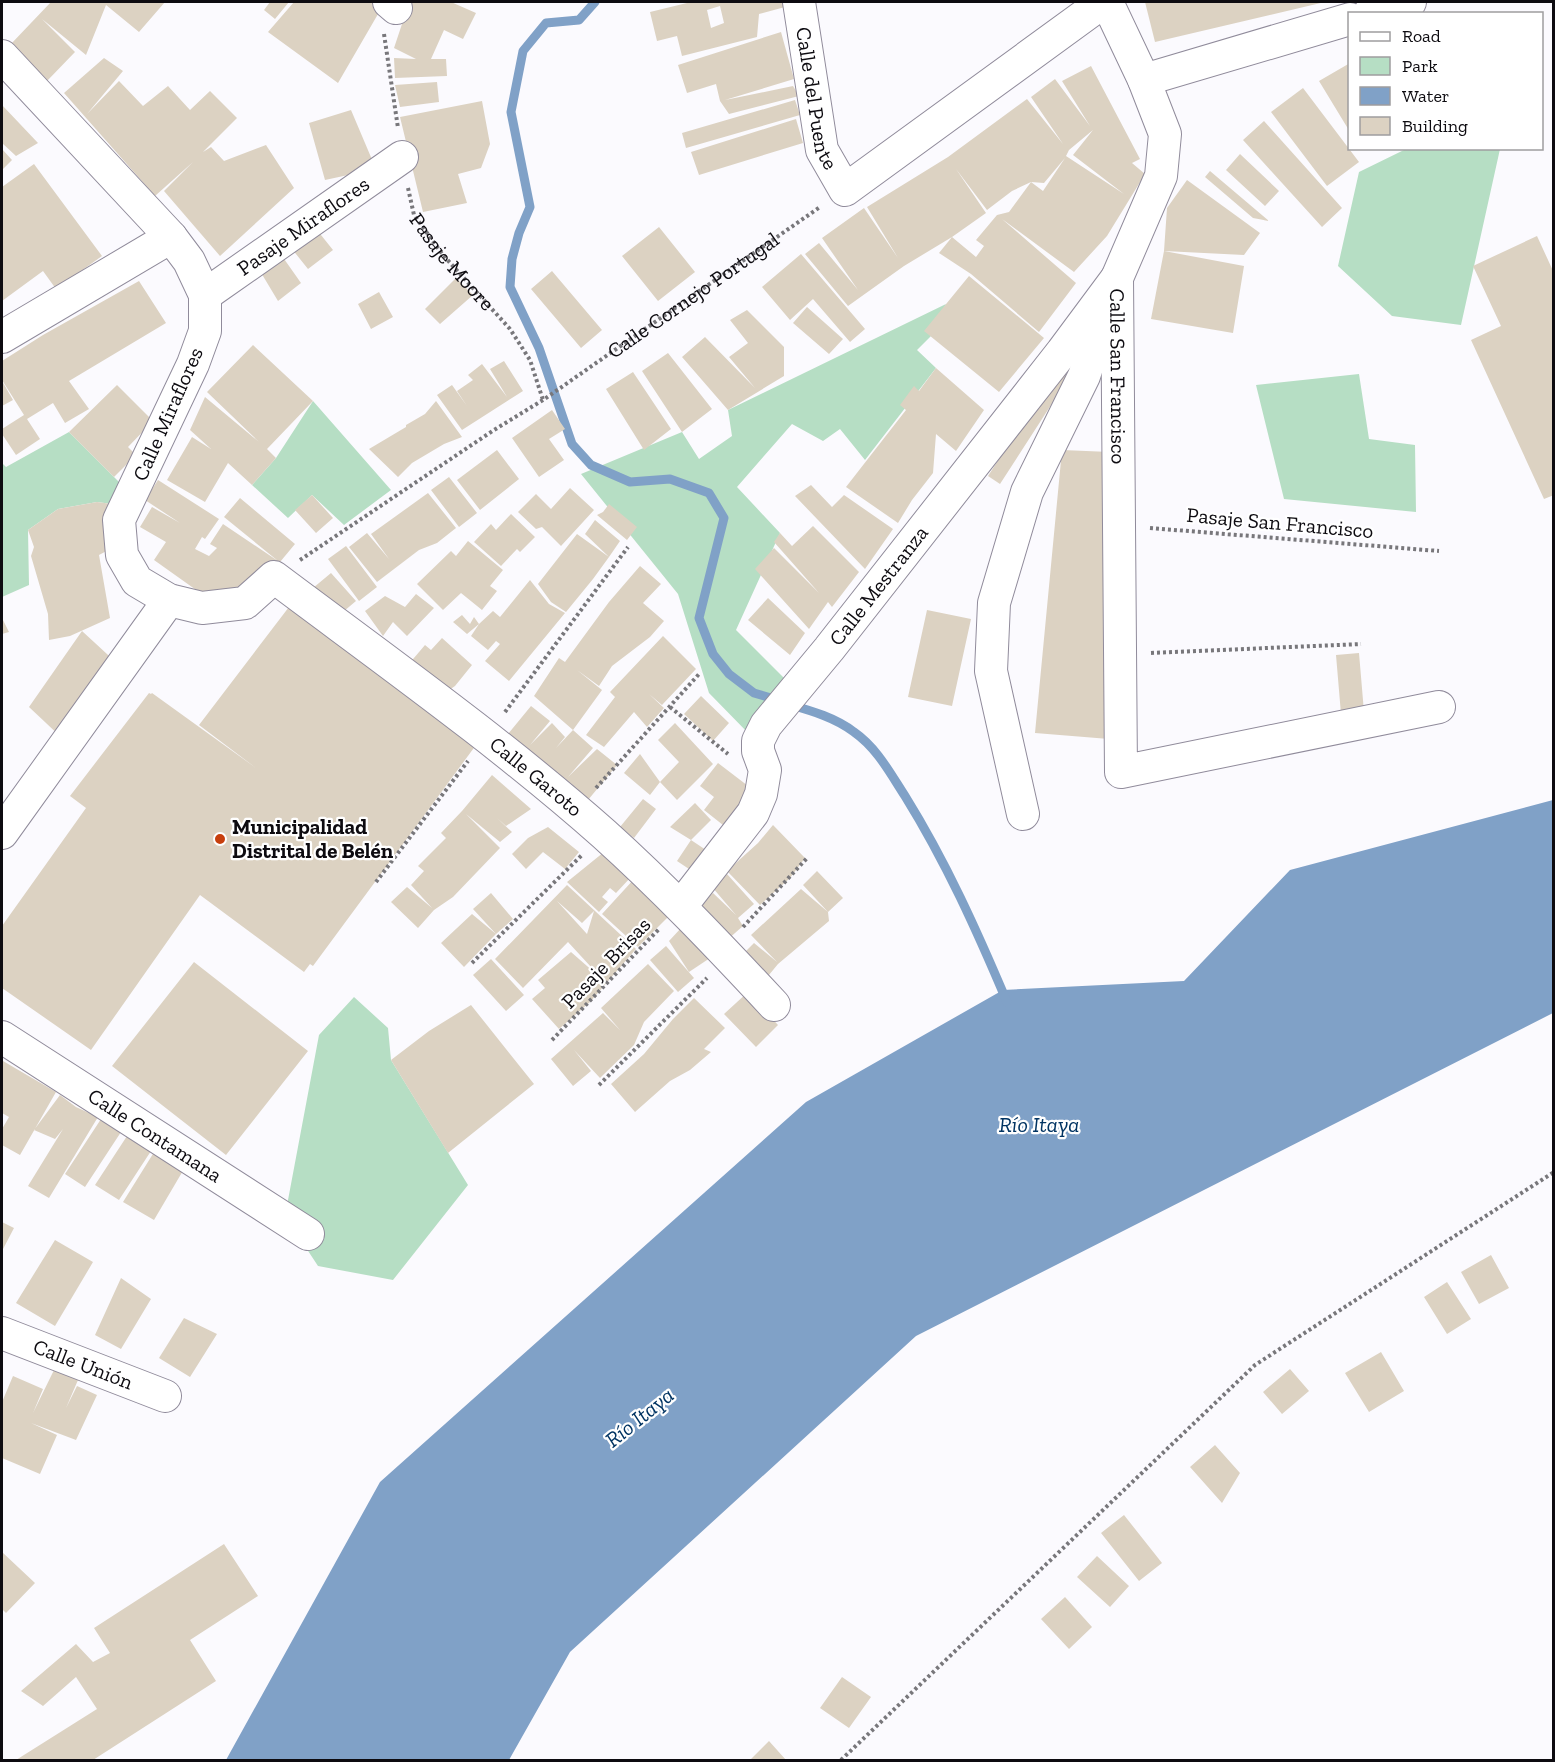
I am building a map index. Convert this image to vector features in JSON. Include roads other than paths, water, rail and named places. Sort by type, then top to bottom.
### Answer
[{"type":"street","name":"Calle del Puente","points":[[800,2],[822,150],[845,190],[1105,2]]},
{"type":"street","name":"Calle San Francisco","points":[[1105,2],[1144,80],[1166,134],[1161,176],[1117,278],[1121,772],[1439,707]]},
{"type":"street","points":[[1376,12],[1410,2]]},
{"type":"street","points":[[1144,80],[1348,20]]},
{"type":"street","name":"Calle Miraflores","points":[[2,56],[171,237],[189,261],[205,295],[205,331],[194,364],[119,520],[122,555],[137,582],[169,600],[202,608],[245,603],[274,577]]},
{"type":"street","name":"Pasaje Miraflores","points":[[205,295],[402,157]]},
{"type":"street","points":[[2,337],[171,237]]},
{"type":"street","points":[[1023,814],[991,671],[994,603],[1027,492],[1084,376],[1117,278]]},
{"type":"street","name":"Calle Mestranza","points":[[681,906],[753,813],[761,794],[765,771],[758,751],[758,741],[766,725],[829,649],[1062,352],[1117,278]]},
{"type":"street","name":"Calle Garoto","points":[[274,577],[487,736],[603,834],[681,906],[774,1005]]},
{"type":"street","points":[[2,833],[169,600]]},
{"type":"street","name":"Calle Contamana","points":[[2,1037],[308,1234]]},
{"type":"street","name":"Calle Unión","points":[[2,1333],[165,1396]]},
{"type":"water","name":"Río Itaya","points":[[1553,800],[1553,1013],[916,1336],[570,1652],[509,1760],[226,1760],[380,1482],[806,1102],[1003,990],[1184,981],[1290,870]]},
{"type":"waterway","points":[[595,2],[579,20],[546,23],[523,51],[511,112],[530,207],[519,233],[512,259],[510,287],[539,348],[572,444],[591,465],[630,482],[670,479],[709,493],[724,518],[699,618],[713,654],[729,674],[754,693],[778,700]]},
{"type":"waterway","points":[[791,705],[824,716],[847,727],[862,738],[882,761],[920,821],[947,871],[1007,1002]]},
{"type":"place","name":"Municipalidad Distrital de Belén","points":[[220,839]]}]
